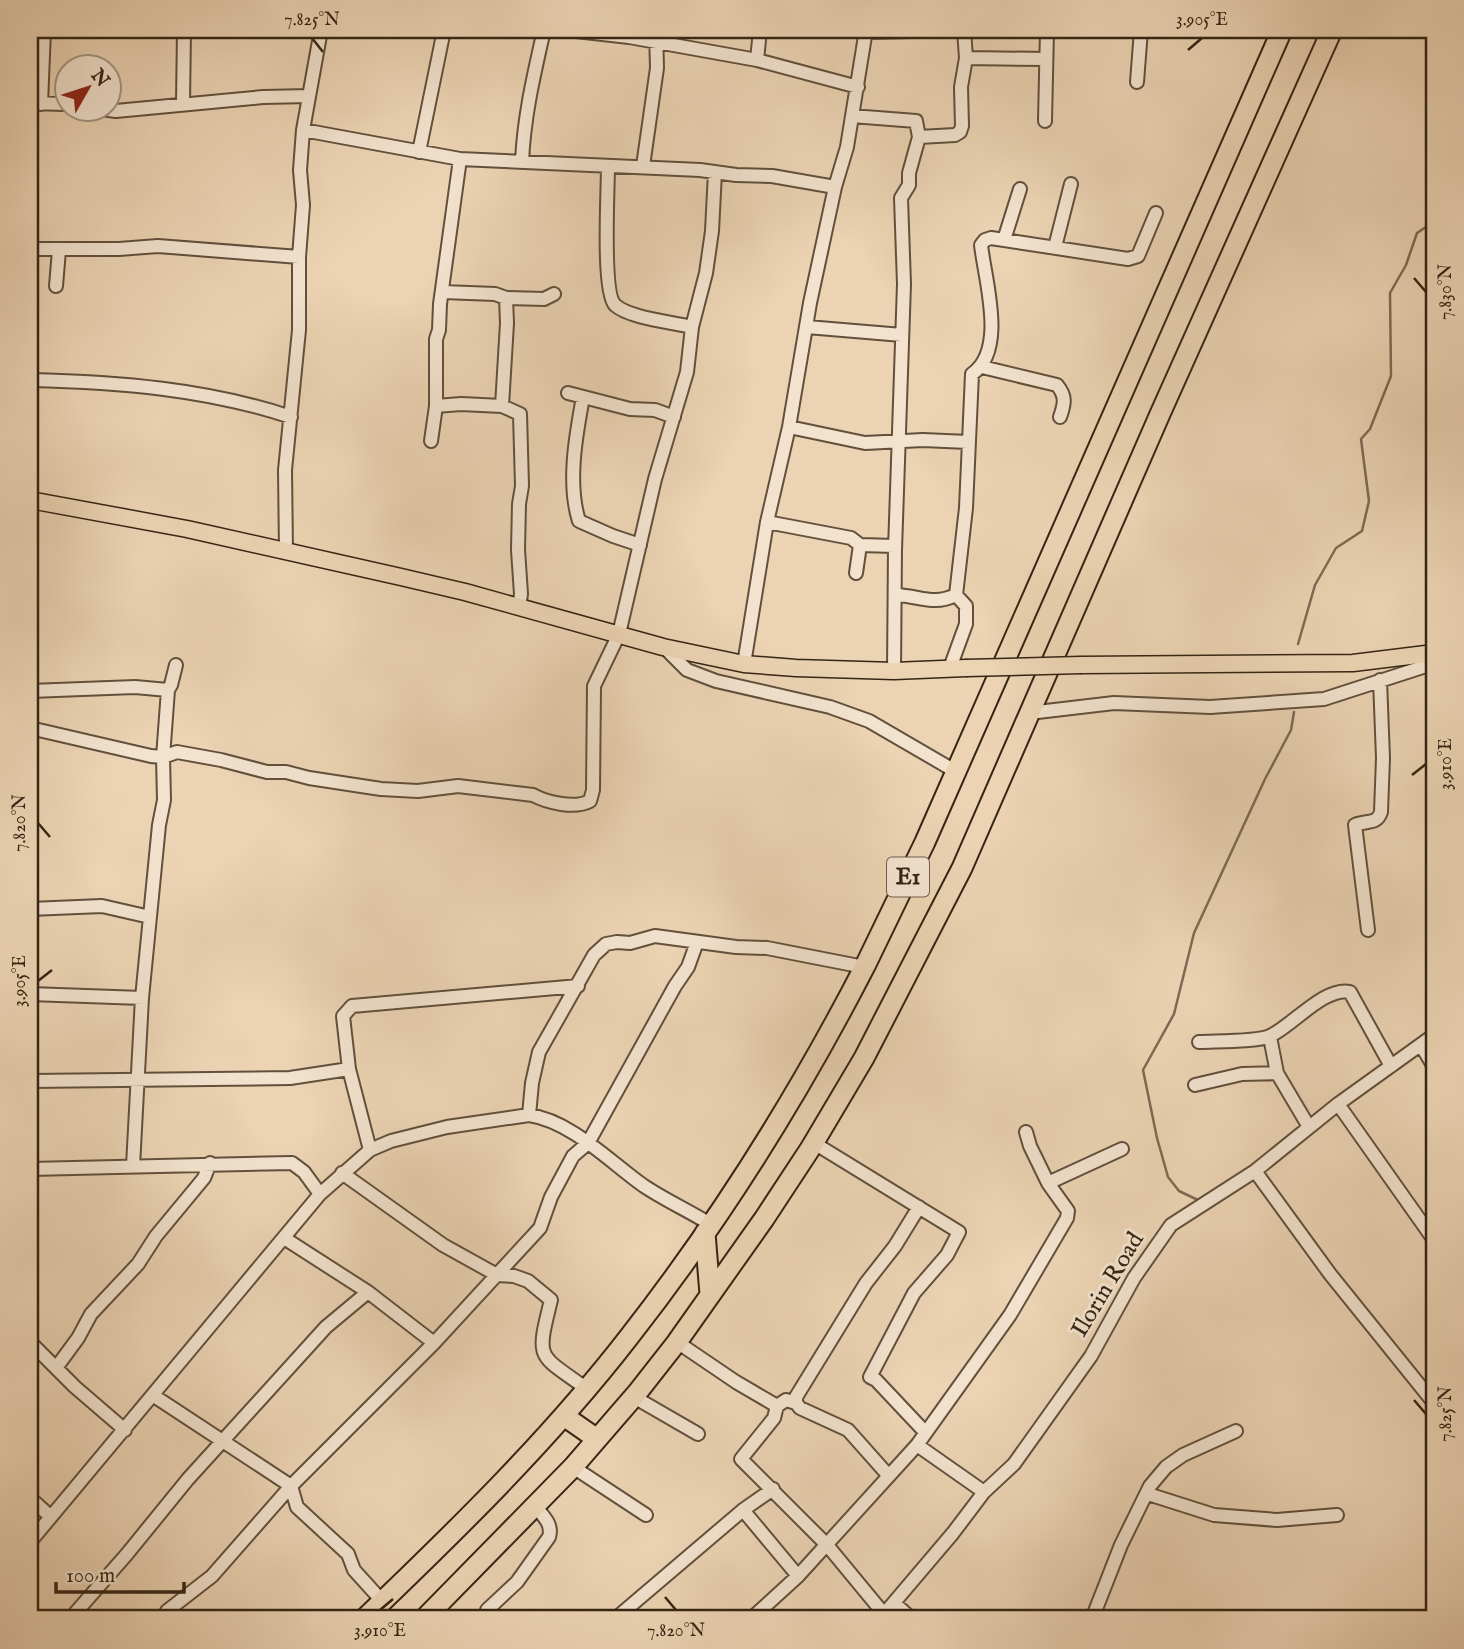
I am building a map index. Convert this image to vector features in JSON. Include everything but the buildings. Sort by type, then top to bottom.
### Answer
[{"type":"highway","name":"E1","points":[[364,1619],[479,1507],[564,1416],[629,1337],[708,1228],[764,1143],[864,967],[925,842],[1282,30]]},
{"type":"highway","name":"E1","points":[[424,1619],[573,1467],[634,1397],[677,1342],[764,1219],[814,1143],[864,1058],[962,868],[1332,30]]},
{"type":"highway","points":[[708,1228],[710,1294]]},
{"type":"highway","points":[[564,1416],[597,1439]]},
{"type":"main road","points":[[30,500],[187,529],[414,580],[663,647],[744,664],[894,671],[1081,665],[1353,663],[1434,653]]},
{"type":"street","points":[[35,103],[44,30]]},
{"type":"street","points":[[183,103],[184,30]]},
{"type":"street","points":[[286,552],[285,470],[299,330],[299,257],[303,205],[300,170],[303,130],[321,30]]},
{"type":"street","points":[[419,152],[444,30]]},
{"type":"street","points":[[522,162],[523,129],[544,30]]},
{"type":"street","points":[[567,30],[629,37],[656,36],[858,87]]},
{"type":"street","points":[[757,60],[760,30]]},
{"type":"street","points":[[744,664],[767,522],[789,427],[835,187],[847,147],[866,31],[964,30],[966,58],[961,87],[960,132],[955,135],[919,136]]},
{"type":"street","points":[[1045,121],[1047,30]]},
{"type":"street","points":[[1137,82],[1141,30]]},
{"type":"street","points":[[643,166],[657,68],[656,36]]},
{"type":"street","points":[[966,58],[1046,59]]},
{"type":"street","points":[[122,110],[183,103],[205,104],[263,97],[309,96]]},
{"type":"street","points":[[852,116],[916,121],[919,136],[909,173],[909,185],[901,198],[904,284],[897,443],[894,671]]},
{"type":"street","points":[[303,130],[460,159],[643,166],[772,176],[835,187]]},
{"type":"street","points":[[431,441],[436,406],[436,339],[460,159]]},
{"type":"street","points":[[608,166],[607,285],[614,304],[627,313],[692,327]]},
{"type":"street","points":[[30,729],[163,757],[177,752],[267,772],[286,772],[381,789],[418,790],[458,786],[533,795],[541,799],[581,806],[590,801],[593,790],[594,686],[620,634],[655,480],[687,372],[692,327],[709,252],[715,172]]},
{"type":"street","points":[[1055,247],[1071,184]]},
{"type":"street","points":[[1004,240],[1020,189]]},
{"type":"street","points":[[958,668],[966,624],[965,606],[956,595],[966,508],[972,374],[982,367],[989,346],[992,321],[981,245],[985,240],[1004,240],[1128,259],[1138,256],[1156,213]]},
{"type":"street","points":[[30,249],[158,246],[299,257]]},
{"type":"street","points":[[56,286],[58,250]]},
{"type":"street","points":[[443,292],[544,299],[554,294]]},
{"type":"street","points":[[502,406],[506,298]]},
{"type":"street","points":[[807,327],[902,335]]},
{"type":"street","points":[[982,367],[1057,385],[1064,394],[1065,403],[1060,417]]},
{"type":"street","points":[[30,380],[161,387],[263,408],[291,417]]},
{"type":"street","points":[[568,394],[630,409],[655,410],[674,417]]},
{"type":"street","points":[[583,397],[577,431],[574,493],[579,521],[640,545]]},
{"type":"street","points":[[436,406],[502,406],[520,414],[522,486],[517,550],[521,594],[519,607]]},
{"type":"street","points":[[789,427],[865,443],[923,440],[968,442]]},
{"type":"street","points":[[767,522],[851,538],[860,545],[895,546],[895,550]]},
{"type":"street","points":[[856,573],[860,545]]},
{"type":"street","points":[[896,595],[942,601],[956,595]]},
{"type":"street","points":[[663,647],[687,670],[716,681],[830,707],[869,721],[955,771]]},
{"type":"street","points":[[1029,713],[1104,703],[1210,707],[1324,699],[1423,667],[1434,653]]},
{"type":"street","points":[[1434,653],[1434,675]]},
{"type":"street","points":[[133,1166],[142,998],[159,825],[164,800],[163,757],[168,690],[176,665]]},
{"type":"street","points":[[1368,930],[1355,825],[1374,822],[1379,819],[1381,812],[1383,758],[1380,681]]},
{"type":"street","points":[[30,691],[135,687],[168,690]]},
{"type":"street","points":[[30,909],[102,906],[150,917]]},
{"type":"street","points":[[530,1115],[532,1083],[539,1052],[594,955],[606,944],[630,943],[655,936],[766,948],[864,967]]},
{"type":"street","points":[[163,1619],[167,1611],[212,1576],[291,1486],[434,1343],[540,1228],[551,1197],[573,1156],[588,1143],[688,967],[697,942]]},
{"type":"street","points":[[370,1150],[349,1069],[343,1016],[352,1006],[578,986]]},
{"type":"street","points":[[1199,1042],[1270,1037],[1331,995],[1344,991],[1350,992],[1391,1066]]},
{"type":"street","points":[[30,994],[142,998]]},
{"type":"street","name":"Ilorin Road","points":[[882,1617],[984,1492],[1014,1464],[1091,1356],[1134,1278],[1164,1232],[1178,1220],[1255,1171],[1338,1104],[1434,1035]]},
{"type":"street","points":[[1270,1037],[1277,1073],[1309,1127]]},
{"type":"street","points":[[1421,1045],[1434,1067]]},
{"type":"street","points":[[30,1082],[290,1078],[349,1069]]},
{"type":"street","points":[[1195,1085],[1242,1074],[1277,1073]]},
{"type":"street","points":[[1338,1104],[1434,1240]]},
{"type":"street","points":[[30,1542],[320,1194],[370,1150],[391,1141],[447,1127],[530,1115],[540,1116],[588,1143],[646,1187],[708,1228]]},
{"type":"street","points":[[751,1619],[798,1576],[917,1445],[1010,1315],[1067,1218],[1065,1204],[1048,1184],[1026,1132]]},
{"type":"street","points":[[814,1143],[959,1232],[947,1255],[914,1293],[870,1377],[876,1380],[925,1432]]},
{"type":"street","points":[[1048,1184],[1122,1149]]},
{"type":"street","points":[[56,1368],[78,1338],[91,1314],[138,1264],[156,1236],[204,1178],[210,1163]]},
{"type":"street","points":[[30,1169],[292,1163],[304,1172],[320,1194]]},
{"type":"street","points":[[1255,1171],[1330,1274],[1434,1403]]},
{"type":"street","points":[[342,1172],[443,1245],[497,1275],[514,1276],[528,1281],[551,1300],[542,1338],[542,1353],[549,1362],[587,1388]]},
{"type":"street","points":[[796,1403],[796,1397],[866,1283],[895,1246],[919,1207]]},
{"type":"street","points":[[284,1238],[368,1292],[434,1343]]},
{"type":"street","points":[[70,1619],[222,1441],[326,1327],[368,1292]]},
{"type":"street","points":[[30,1342],[125,1430]]},
{"type":"street","points":[[677,1342],[777,1406]]},
{"type":"street","points":[[154,1396],[291,1486],[296,1507],[348,1554],[354,1570],[383,1602]]},
{"type":"street","points":[[634,1397],[698,1434]]},
{"type":"street","points":[[882,1617],[827,1545],[741,1459],[774,1418],[777,1406],[786,1400],[848,1430],[888,1475]]},
{"type":"street","points":[[1092,1619],[1121,1545],[1150,1486],[1182,1455],[1236,1431]]},
{"type":"street","points":[[917,1445],[984,1492]]},
{"type":"street","points":[[573,1467],[646,1515]]},
{"type":"street","points":[[615,1619],[743,1510],[773,1489]]},
{"type":"street","points":[[1148,1494],[1214,1515],[1277,1520],[1337,1515]]},
{"type":"street","points":[[30,1498],[51,1517]]},
{"type":"street","points":[[487,1619],[487,1610],[517,1582],[549,1537],[551,1530],[548,1522],[536,1506]]},
{"type":"street","points":[[743,1510],[798,1576]]},
{"type":"street","points":[[894,1603],[912,1619]]},
{"type":"waterway","points":[[1298,644],[1315,585],[1336,548],[1362,531],[1369,501],[1361,439],[1370,429],[1391,376],[1390,293],[1406,265],[1417,233],[1429,225],[1434,226]]},
{"type":"waterway","points":[[1200,1201],[1179,1191],[1168,1177],[1143,1070],[1174,1014],[1194,933],[1265,779],[1291,730],[1294,712]]}]
